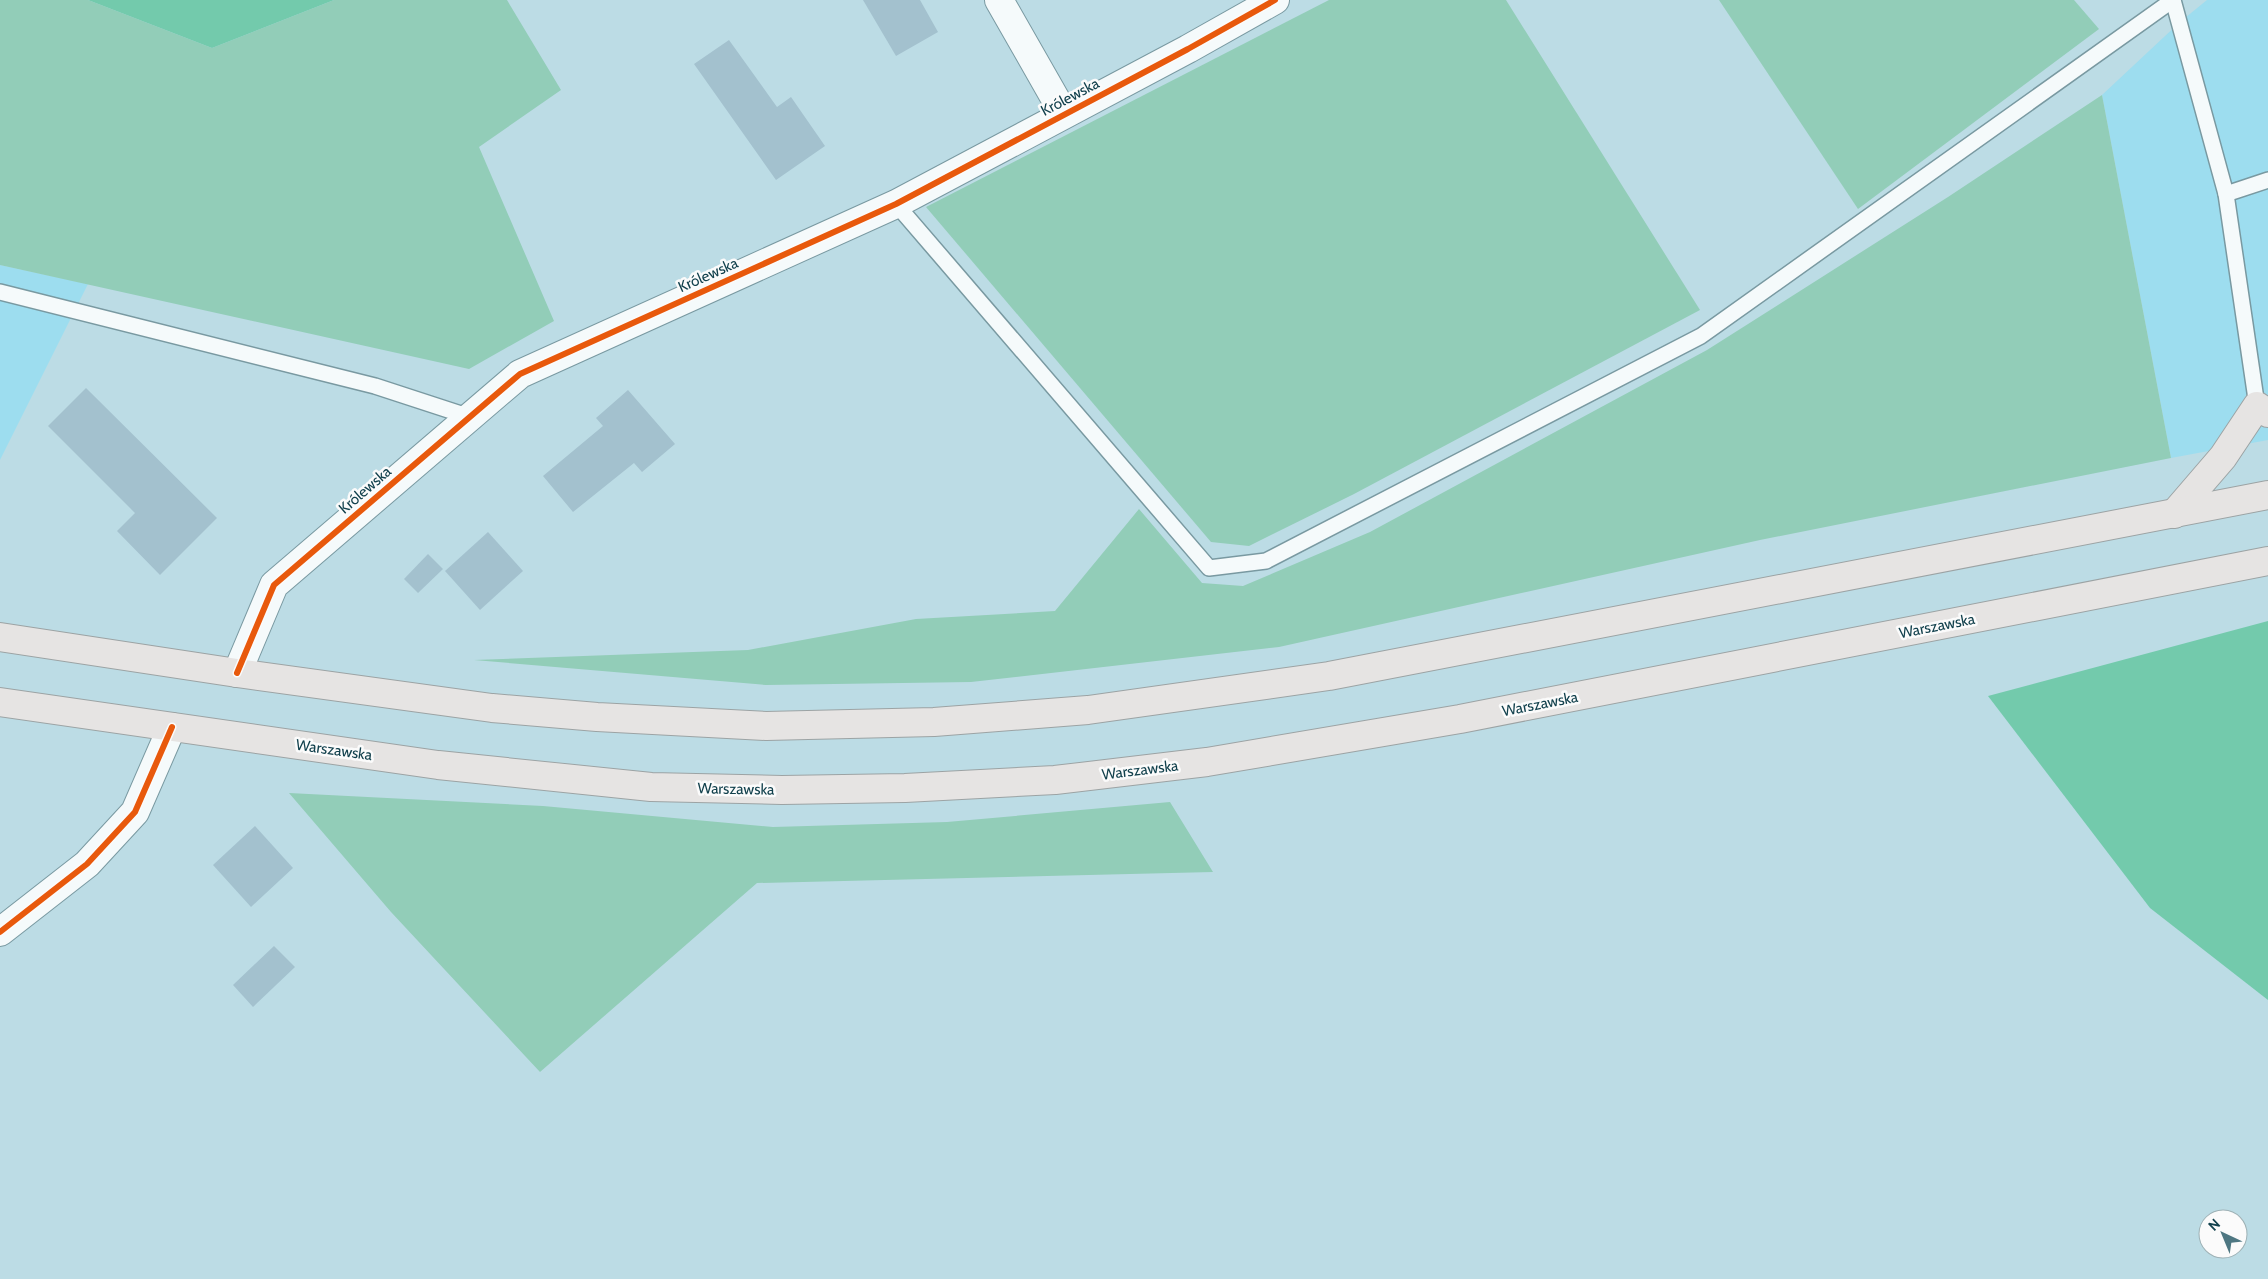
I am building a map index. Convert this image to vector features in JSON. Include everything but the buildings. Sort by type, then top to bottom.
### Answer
[{"type":"main road","points":[[2174,514],[2263,410]]},
{"type":"main road","points":[[0,637],[236,673],[492,708],[597,717],[766,726],[934,722],[1059,712],[1329,676],[2268,495]]},
{"type":"main road","name":"Warszawska","points":[[0,702],[438,765],[651,787],[782,790],[905,788],[1055,780],[1207,762],[1460,719],[2268,561]]},
{"type":"street","points":[[999,0],[1064,114]]},
{"type":"street","name":"Królewska","points":[[236,673],[274,585],[520,374],[896,204],[1188,49],[1275,0]]},
{"type":"street","points":[[0,932],[87,864],[135,812],[172,727]]},
{"type":"lane","points":[[896,204],[1209,568],[1266,561],[1701,336],[2173,0],[2226,194],[2263,410]]},
{"type":"lane","points":[[2226,194],[2268,180]]},
{"type":"lane","points":[[0,292],[374,386],[470,417]]},
{"type":"shaded area","points":[[2207,0],[2268,0],[2268,440],[2171,458],[2102,95],[2180,22]]},
{"type":"shaded area","points":[[0,265],[88,284],[0,460]]},
{"type":"green space","points":[[0,0],[88,0],[212,48],[334,0],[507,0],[561,90],[479,147],[554,321],[469,369],[0,265]]},
{"type":"green space","points":[[88,0],[334,0],[212,48]]},
{"type":"green space","points":[[1329,0],[1506,0],[1700,310],[1354,494],[1249,546],[1211,542],[926,207]]},
{"type":"green space","points":[[1719,0],[2074,0],[2099,29],[1858,209]]},
{"type":"green space","points":[[2102,95],[2171,458],[1760,540],[1279,647],[971,682],[766,685],[474,660],[748,650],[916,619],[1055,611],[1139,509],[1202,583],[1243,586],[1370,532],[1707,350],[1948,197]]},
{"type":"green space","points":[[2268,621],[2268,1000],[2150,908],[1988,696]]},
{"type":"green space","points":[[289,793],[543,806],[773,827],[947,822],[1170,802],[1213,872],[757,883],[540,1072],[391,912]]},
{"type":"cycle path","points":[[237,673],[274,585],[520,374],[896,204],[1188,49],[1275,0]]},
{"type":"cycle path","points":[[0,932],[87,864],[135,812],[172,727]]}]
